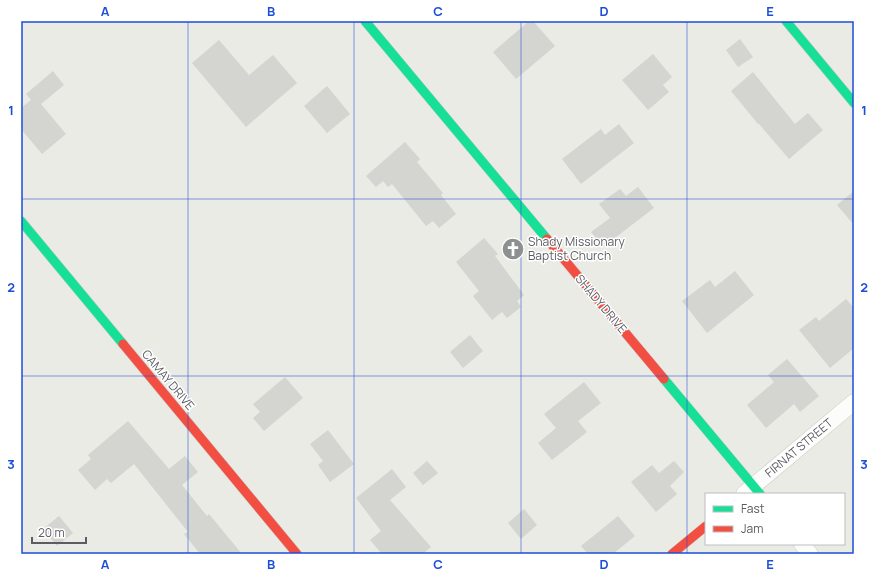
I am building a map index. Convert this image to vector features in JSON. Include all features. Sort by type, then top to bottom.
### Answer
[{"type":"street","name":"SHADY DRIVE","points":[[365,21],[753,491]]},
{"type":"street","points":[[786,21],[854,103]]},
{"type":"street","name":"CAMAY DRIVE","points":[[21,221],[297,554]]},
{"type":"street","name":"FIRNAT STREET","points":[[753,491],[854,402]]},
{"type":"street","points":[[672,554],[705,527]]},
{"type":"street","points":[[803,545],[810,554]]},
{"type":"building","points":[[529,21],[533,21],[555,46],[516,79],[493,52]]},
{"type":"building","points":[[740,39],[753,57],[738,67],[726,50]]},
{"type":"building","points":[[219,40],[249,75],[273,55],[297,83],[246,127],[192,63]]},
{"type":"building","points":[[653,54],[672,77],[663,85],[669,92],[648,110],[622,80]]},
{"type":"building","points":[[53,71],[64,85],[41,104],[66,134],[42,154],[21,129],[21,108],[31,100],[26,94]]},
{"type":"building","points":[[753,72],[795,124],[808,113],[823,130],[789,159],[731,91]]},
{"type":"building","points":[[327,86],[350,114],[327,133],[304,106]]},
{"type":"building","points":[[619,124],[634,143],[581,184],[562,159],[601,129],[605,135]]},
{"type":"building","points":[[405,142],[420,159],[417,162],[443,193],[441,195],[456,214],[439,228],[433,221],[426,226],[392,184],[388,187],[383,181],[376,187],[366,176]]},
{"type":"building","points":[[638,187],[654,208],[603,247],[591,232],[610,218],[599,204],[620,189],[626,196]]},
{"type":"building","points":[[854,191],[854,225],[837,205]]},
{"type":"building","points":[[484,238],[498,254],[495,256],[524,295],[517,301],[521,307],[507,318],[502,312],[492,320],[473,296],[479,291],[456,262]]},
{"type":"building","points":[[735,271],[754,295],[707,333],[682,301],[710,280],[715,287]]},
{"type":"building","points":[[846,299],[854,308],[854,348],[830,368],[799,330],[816,317],[819,321]]},
{"type":"building","points":[[470,335],[483,351],[463,368],[450,352]]},
{"type":"building","points":[[787,359],[819,396],[800,412],[794,404],[766,428],[747,405],[774,382],[768,375]]},
{"type":"building","points":[[285,377],[303,398],[264,431],[253,418],[260,412],[253,404]]},
{"type":"building","points":[[584,382],[601,403],[578,421],[587,432],[552,460],[538,443],[556,428],[544,414]]},
{"type":"building","points":[[128,421],[169,469],[185,456],[198,472],[182,485],[207,516],[209,514],[242,554],[200,554],[184,534],[188,532],[134,464],[111,483],[107,479],[95,490],[78,470],[91,459],[88,455]]},
{"type":"building","points":[[328,430],[354,464],[330,482],[318,465],[323,461],[310,444]]},
{"type":"building","points":[[427,461],[438,473],[423,485],[413,473]]},
{"type":"building","points":[[674,461],[684,472],[670,486],[677,494],[656,512],[631,482],[652,465],[659,473]]},
{"type":"building","points":[[392,469],[406,487],[390,500],[431,547],[423,554],[382,554],[370,540],[381,531],[356,498]]},
{"type":"building","points":[[524,509],[537,525],[521,539],[508,523]]},
{"type":"building","points":[[59,516],[73,533],[57,546],[43,529]]},
{"type":"building","points":[[618,516],[635,536],[613,554],[588,554],[581,546]]},
{"type":"traffic: fast","points":[[365,21],[547,239]]},
{"type":"traffic: fast","points":[[786,21],[854,103]]},
{"type":"traffic: fast","points":[[21,221],[123,344]]},
{"type":"traffic: fast","points":[[664,379],[759,493]]},
{"type":"traffic: jam","points":[[547,239],[664,379]]},
{"type":"traffic: jam","points":[[123,344],[297,554]]},
{"type":"traffic: jam","points":[[672,554],[705,527]]},
{"type":"place","name":"Shady Missionary Baptist Church","points":[[513,249]]}]
